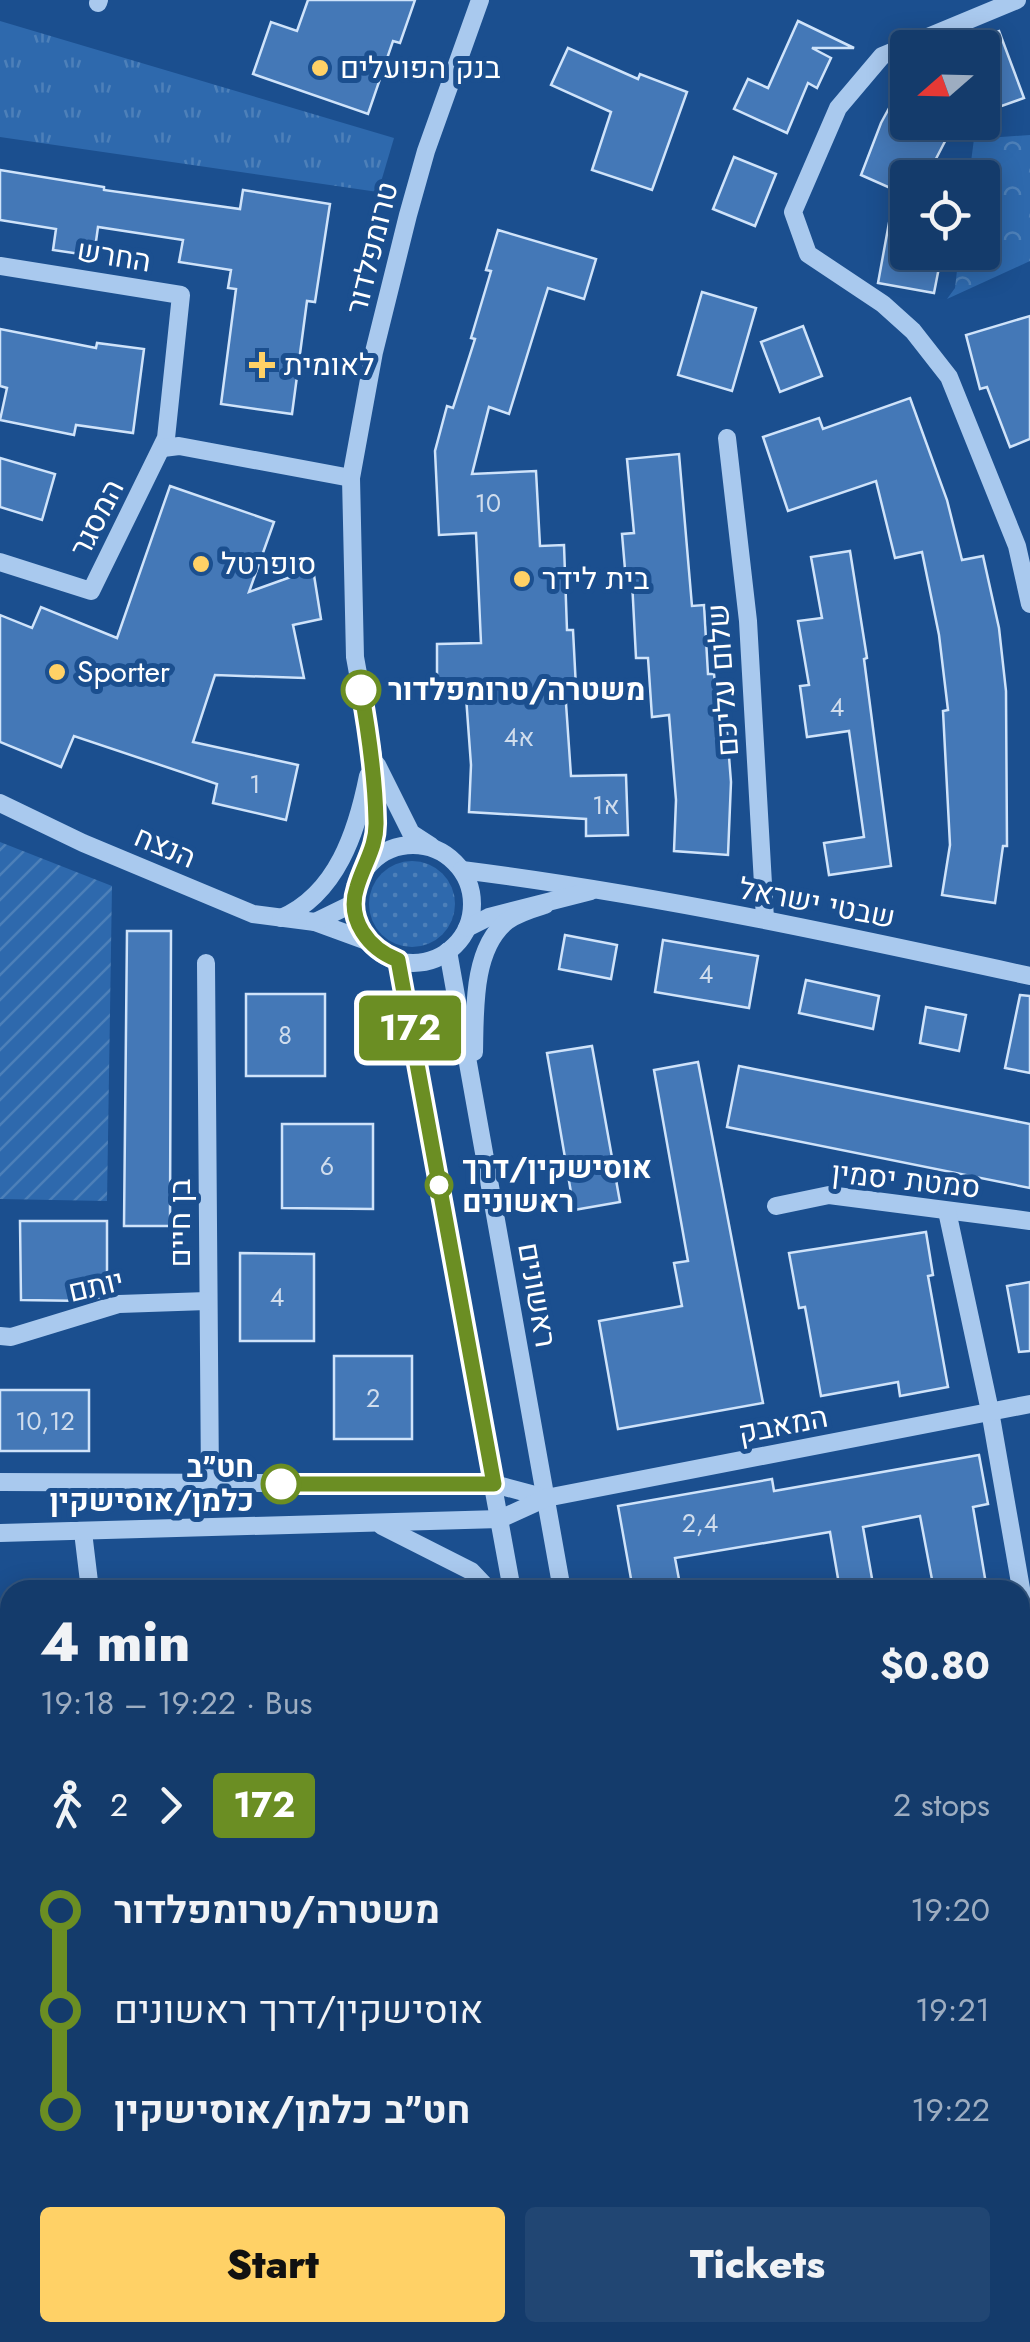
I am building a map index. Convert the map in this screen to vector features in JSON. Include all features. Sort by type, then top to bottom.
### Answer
[{"type":"street","name":"טרומפלדור","points":[[364,870],[376,844],[373,756],[356,657],[351,478],[374,352],[408,215],[426,151],[480,0]]},
{"type":"street","points":[[1017,0],[882,56],[838,108],[793,212],[808,254],[883,304],[913,330],[950,377],[1017,546],[1030,604]]},
{"type":"street","name":"החרש","points":[[0,266],[181,295],[169,444]]},
{"type":"street","name":"שלום עליכם","points":[[727,438],[748,621],[764,919]]},
{"type":"street","points":[[169,444],[351,478]]},
{"type":"street","name":"המסגר","points":[[0,562],[91,591],[169,444]]},
{"type":"street","name":"טרומפלדור","points":[[373,756],[412,833],[435,848]]},
{"type":"street","points":[[281,918],[302,909],[335,871],[350,841],[373,756]]},
{"type":"street","name":"הנצח","points":[[0,803],[83,843],[253,914],[314,922],[368,941]]},
{"type":"street","points":[[397,846],[435,848],[462,870],[470,889],[471,918],[467,928],[448,951],[418,963],[383,955],[368,941],[358,923],[354,903],[364,870],[379,855],[397,846]]},
{"type":"street","name":"שבטי ישראל","points":[[462,870],[545,880],[764,919],[1030,976]]},
{"type":"street","name":"שבטי ישראל","points":[[467,928],[490,917],[592,891]]},
{"type":"street","points":[[314,922],[354,903]]},
{"type":"street","points":[[473,1092],[474,1020],[481,964],[506,922],[545,905]]},
{"type":"street","name":"ראשונים","points":[[448,951],[560,1580]]},
{"type":"street","points":[[398,960],[510,1580]]},
{"type":"street","name":"בן חיים","points":[[206,963],[210,1484]]},
{"type":"street","name":"סמטת יסמין","points":[[776,1206],[828,1196],[1030,1222]]},
{"type":"street","points":[[947,1211],[990,1412],[1019,1580]]},
{"type":"street","name":"יותם","points":[[0,1336],[10,1337],[119,1304],[207,1301]]},
{"type":"street","name":"המאבק","points":[[546,1498],[1030,1404]]},
{"type":"street","points":[[0,1482],[494,1484],[546,1498]]},
{"type":"street","points":[[0,1532],[500,1519],[546,1498]]},
{"type":"street","points":[[378,1523],[471,1570],[480,1580]]},
{"type":"street","points":[[83,1532],[89,1580]]},
{"type":"green space","points":[[0,21],[394,138],[378,192],[0,137]]},
{"type":"green space","points":[[1030,135],[1030,261],[947,299],[955,288],[957,270],[1000,270],[1000,160],[971,160],[974,140]]},
{"type":"green space","points":[[0,842],[112,886],[107,1201],[0,1199]]},
{"type":"green space","points":[[412,861],[436,868],[448,880],[455,904],[448,928],[436,940],[412,947],[388,940],[376,928],[369,904],[376,880],[388,868]]},
{"type":"building","points":[[308,0],[415,0],[400,43],[393,41],[368,114],[253,74],[271,22],[297,31]]},
{"type":"building","points":[[798,21],[854,48],[812,48],[831,58],[817,88],[808,83],[787,133],[734,109],[748,79],[768,88]]},
{"type":"building","points":[[1000,34],[1024,98],[1000,107]]},
{"type":"building","points":[[568,48],[638,79],[640,74],[687,92],[652,190],[592,170],[611,112],[551,85]]},
{"type":"building","points":[[890,106],[890,140],[946,140],[935,160],[890,160],[890,188],[861,175]]},
{"type":"building","points":[[734,157],[776,174],[755,226],[713,209]]},
{"type":"building","points":[[0,170],[104,190],[240,209],[243,190],[330,204],[315,302],[307,301],[292,414],[221,404],[236,289],[228,288],[231,270],[179,262],[183,240],[98,227],[94,256],[53,250],[56,229],[0,220]]},
{"type":"building","points":[[890,217],[890,270],[938,270],[934,293],[878,283]]},
{"type":"building","points":[[498,230],[596,259],[584,299],[548,288],[509,414],[489,407],[472,474],[536,471],[540,546],[564,545],[567,630],[573,630],[576,688],[565,689],[571,776],[626,775],[628,835],[586,836],[586,819],[469,812],[471,765],[465,683],[437,684],[437,644],[481,643],[476,533],[439,535],[435,451],[447,406],[453,408],[475,339],[471,338],[491,271],[486,270]]},
{"type":"building","points":[[702,292],[756,308],[732,391],[678,375]]},
{"type":"building","points":[[1030,316],[1030,439],[1010,447],[987,387],[980,389],[966,335]]},
{"type":"building","points":[[803,326],[822,376],[780,392],[761,342]]},
{"type":"building","points":[[0,329],[96,348],[97,343],[144,349],[133,433],[76,425],[74,435],[0,420],[7,388],[0,386]]},
{"type":"building","points":[[910,398],[947,500],[962,560],[983,556],[999,628],[1006,691],[1007,846],[1003,846],[995,903],[942,895],[950,845],[943,711],[948,710],[939,635],[922,552],[895,558],[876,481],[788,511],[763,437],[819,418],[823,429]]},
{"type":"building","points":[[679,454],[692,606],[704,605],[708,674],[714,674],[720,732],[727,731],[731,782],[728,855],[674,851],[676,800],[669,715],[652,717],[648,658],[636,658],[632,581],[626,581],[622,534],[634,533],[627,459]]},
{"type":"building","points":[[0,458],[55,474],[42,520],[0,507]]},
{"type":"building","points":[[170,486],[274,522],[249,592],[313,569],[321,619],[293,625],[304,678],[215,675],[193,742],[298,765],[286,820],[213,803],[217,784],[74,736],[61,767],[0,742],[0,615],[32,628],[41,607],[117,638]]},
{"type":"building","points":[[850,551],[867,658],[864,659],[891,866],[829,875],[824,843],[864,837],[849,731],[807,737],[800,686],[809,685],[798,621],[822,618],[811,557]]},
{"type":"building","points":[[127,931],[171,931],[170,1226],[124,1226]]},
{"type":"building","points":[[565,935],[617,945],[611,979],[559,969]]},
{"type":"building","points":[[663,940],[758,956],[749,1008],[655,992]]},
{"type":"building","points":[[806,980],[879,996],[873,1029],[799,1013]]},
{"type":"building","points":[[246,994],[325,994],[325,1076],[246,1076]]},
{"type":"building","points":[[1020,995],[1030,996],[1030,1073],[1005,1068]]},
{"type":"building","points":[[926,1007],[966,1015],[959,1051],[920,1043]]},
{"type":"building","points":[[592,1046],[620,1202],[574,1210],[547,1053]]},
{"type":"building","points":[[698,1062],[763,1403],[618,1429],[599,1321],[682,1306],[674,1263],[688,1261],[654,1070]]},
{"type":"building","points":[[739,1066],[1030,1124],[1030,1188],[727,1127]]},
{"type":"building","points":[[282,1124],[373,1124],[373,1209],[282,1208]]},
{"type":"building","points":[[20,1221],[107,1221],[107,1295],[87,1301],[21,1300]]},
{"type":"building","points":[[926,1232],[933,1275],[928,1276],[948,1387],[900,1396],[898,1382],[821,1396],[805,1307],[799,1308],[789,1253]]},
{"type":"building","points":[[240,1253],[314,1254],[314,1341],[240,1341]]},
{"type":"building","points":[[1030,1282],[1030,1351],[1019,1352],[1007,1286]]},
{"type":"building","points":[[334,1356],[412,1356],[412,1439],[334,1439]]},
{"type":"building","points":[[0,1390],[89,1390],[89,1451],[0,1451]]},
{"type":"building","points":[[979,1455],[988,1504],[973,1507],[985,1580],[932,1580],[920,1516],[863,1527],[872,1580],[838,1580],[830,1532],[675,1558],[679,1580],[631,1580],[618,1506],[772,1479],[774,1491]]},
{"type":"bus line","name":"172","points":[[281,1484],[494,1484],[398,960],[383,955],[368,941],[358,923],[354,903],[356,889],[376,844],[373,756],[361,690]]},
{"type":"place","name":"בנק הפועלים","points":[[320,68]]},
{"type":"place","name":"לאומית","points":[[262,365]]},
{"type":"place","name":"סופרטל","points":[[201,564]]},
{"type":"place","name":"בית לידר","points":[[522,579]]},
{"type":"place","name":"Sporter","points":[[57,672]]},
{"type":"place","name":"משטרה/טרומפלדור","points":[[361,690]]},
{"type":"place","name":"אוסישקין/דרך ראשונים","points":[[439,1185]]},
{"type":"place","name":"חט״ב כלמן/אוסישקין","points":[[281,1484]]}]
